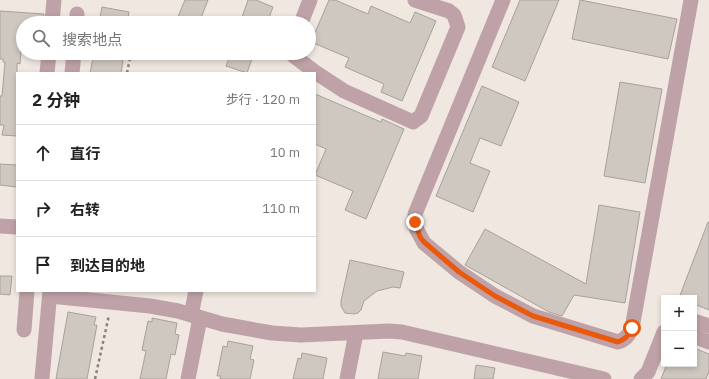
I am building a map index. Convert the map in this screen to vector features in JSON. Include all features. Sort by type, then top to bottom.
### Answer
[{"type":"lane","points":[[53,16],[54,0]]},
{"type":"lane","points":[[304,16],[310,0]]},
{"type":"lane","points":[[316,73],[344,91],[413,122],[421,116],[458,27],[454,15],[449,11],[415,0]]},
{"type":"lane","points":[[503,0],[416,214],[415,222],[417,230],[424,242],[447,262],[477,285],[508,303],[533,316],[618,342],[629,335],[632,328],[691,0]]},
{"type":"lane","points":[[47,72],[48,60]]},
{"type":"lane","points":[[72,72],[73,60]]},
{"type":"lane","points":[[299,60],[315,72]]},
{"type":"lane","points":[[0,226],[16,227]]},
{"type":"lane","points":[[24,330],[27,292]]},
{"type":"lane","points":[[188,379],[195,317],[196,292]]},
{"type":"lane","points":[[42,378],[50,294],[150,306],[178,311],[195,317],[244,329],[272,333],[301,335],[389,331],[402,332],[604,379]]},
{"type":"lane","points":[[697,322],[709,326]]},
{"type":"lane","points":[[348,379],[356,333]]},
{"type":"lane","points":[[697,337],[709,342]]},
{"type":"lane","points":[[641,379],[648,372],[661,340]]},
{"type":"path","points":[[127,72],[130,60]]},
{"type":"path","points":[[95,379],[112,302]]},
{"type":"building","points":[[185,0],[208,0],[202,16],[178,16]]},
{"type":"building","points":[[248,0],[256,0],[273,7],[270,16],[242,16]]},
{"type":"building","points":[[329,0],[335,0],[368,14],[371,6],[410,23],[415,12],[436,21],[402,101],[381,92],[384,84],[345,67],[349,58],[316,44],[316,30]]},
{"type":"building","points":[[520,0],[559,0],[525,81],[492,67]]},
{"type":"building","points":[[580,0],[677,19],[668,59],[572,39]]},
{"type":"building","points":[[102,7],[129,12],[128,16],[100,16]]},
{"type":"building","points":[[0,11],[44,14],[44,16],[16,16],[16,60],[20,60],[20,64],[17,63],[16,72],[16,136],[2,135],[4,125],[0,125],[0,96],[2,96],[5,62],[3,62],[3,59],[0,59]]},
{"type":"building","points":[[93,60],[123,61],[121,72],[90,72]]},
{"type":"building","points":[[228,60],[252,60],[247,72],[226,66]]},
{"type":"building","points":[[620,82],[662,89],[645,183],[604,176]]},
{"type":"building","points":[[482,86],[519,102],[501,146],[480,138],[470,163],[490,171],[473,212],[436,196]]},
{"type":"building","points":[[316,94],[381,122],[382,119],[404,129],[366,219],[345,210],[353,191],[316,175],[326,149],[316,144]]},
{"type":"building","points":[[0,164],[16,165],[16,187],[0,185]]},
{"type":"building","points":[[599,205],[640,212],[625,303],[574,295],[562,316],[549,312],[465,265],[485,229],[586,284]]},
{"type":"building","points":[[709,222],[709,310],[697,305],[697,295],[680,295]]},
{"type":"building","points":[[350,260],[404,272],[400,288],[393,287],[377,291],[364,301],[361,310],[358,313],[345,313],[341,306],[341,301]]},
{"type":"building","points":[[0,276],[12,276],[10,295],[0,294]]},
{"type":"building","points":[[68,312],[96,317],[94,325],[97,325],[87,379],[56,379]]},
{"type":"building","points":[[152,318],[177,323],[175,334],[179,335],[175,355],[171,354],[166,379],[140,379],[146,351],[142,350],[148,321],[152,322]]},
{"type":"building","points":[[228,341],[253,346],[250,359],[254,360],[250,379],[220,379],[221,376],[217,376],[223,346],[227,347]]},
{"type":"building","points":[[697,349],[709,354],[709,372],[706,379],[661,379],[666,367],[697,367]]},
{"type":"building","points":[[383,352],[405,356],[406,353],[422,356],[418,379],[378,379]]},
{"type":"building","points":[[302,353],[327,358],[323,379],[293,379],[298,358],[301,359]]},
{"type":"building","points":[[476,365],[495,368],[493,379],[474,379]]},
{"type":"route","points":[[415,222],[420,237],[424,242],[459,272],[495,296],[533,316],[618,342],[629,335],[632,328]]}]
